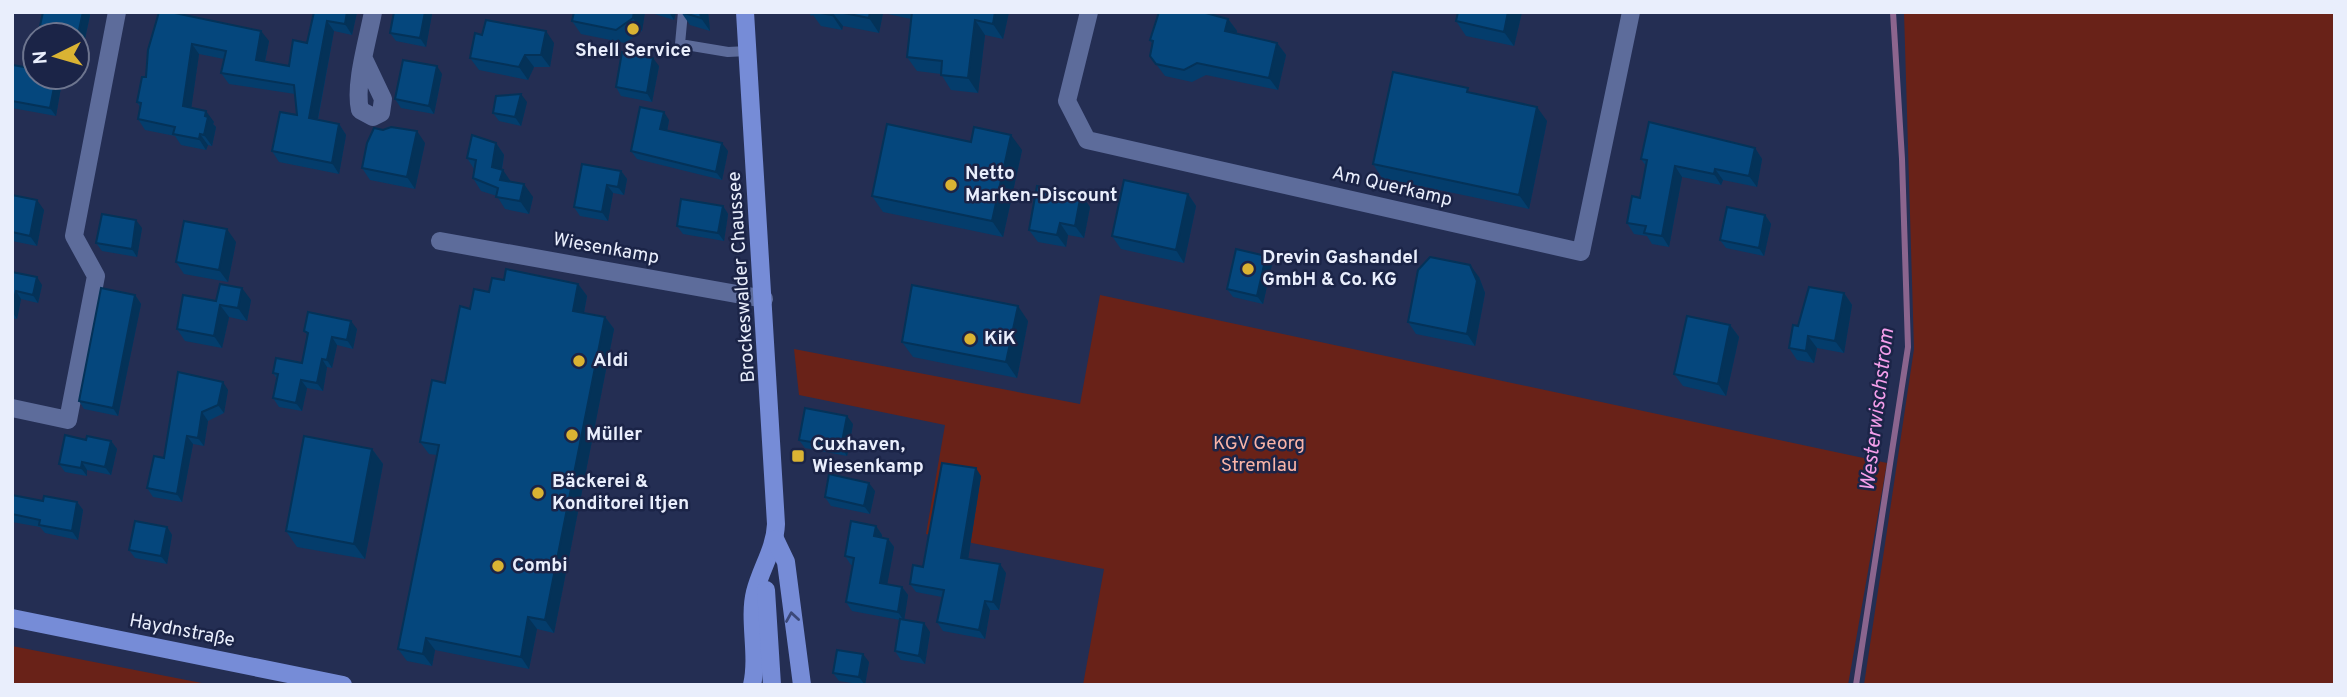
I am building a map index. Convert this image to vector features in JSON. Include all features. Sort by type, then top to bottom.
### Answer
[{"type":"street","points":[[12,408],[68,420],[96,276],[74,236],[117,12]]},
{"type":"street","points":[[364,59],[373,12]]},
{"type":"street","name":"Brockeswalder Chaussee","points":[[745,12],[764,299],[775,539],[765,569],[772,685]]},
{"type":"street","name":"Am Querkamp","points":[[1088,12],[1067,101],[1087,140],[1581,252],[1631,12]]},
{"type":"street","name":"Wiesenkamp","points":[[440,241],[764,299]]},
{"type":"street","name":"Brockeswalder Chaussee","points":[[775,539],[786,562],[802,685]]},
{"type":"street","points":[[752,685],[756,667],[755,593],[765,569]]},
{"type":"street","name":"Haydnstraße","points":[[12,618],[343,685]]},
{"type":"lane","points":[[683,12],[680,44],[728,52],[748,51]]},
{"type":"green space","points":[[1904,12],[2335,12],[2335,685],[1864,685],[1914,349]]},
{"type":"green space","name":"KGV Georg Stremlau","points":[[1100,295],[1887,463],[1848,685],[1083,685],[1104,569],[926,534],[945,425],[799,395],[794,349],[1080,404]]},
{"type":"green space","points":[[12,646],[212,685],[12,685]]},
{"type":"building","points":[[43,12],[83,12],[81,21],[41,21]]},
{"type":"building","points":[[159,12],[261,31],[256,60],[289,66],[293,40],[307,43],[314,12],[347,12],[345,24],[327,21],[309,118],[339,124],[332,163],[272,151],[280,112],[297,115],[294,85],[221,73],[226,51],[192,44],[183,106],[206,111],[205,116],[208,117],[204,135],[200,134],[199,139],[173,134],[175,127],[138,119],[141,103],[137,102],[142,77],[146,77],[148,50]]},
{"type":"building","points":[[394,12],[425,12],[420,38],[390,33]]},
{"type":"building","points":[[574,12],[634,12],[633,18],[616,30],[572,21]]},
{"type":"building","points":[[681,12],[700,12],[701,18]]},
{"type":"building","points":[[839,12],[870,12],[869,18]]},
{"type":"building","points":[[912,12],[995,12],[993,24],[975,20],[968,78],[941,75],[942,61],[907,57]]},
{"type":"building","points":[[1159,12],[1202,12],[1228,19],[1225,31],[1277,43],[1269,78],[1197,63],[1184,70],[1156,64],[1150,56],[1153,41],[1150,40]]},
{"type":"building","points":[[1458,12],[1508,12],[1504,32],[1456,21]]},
{"type":"building","points":[[486,20],[546,31],[541,55],[525,55],[519,67],[470,58],[475,33],[482,35]]},
{"type":"building","points":[[622,52],[653,58],[647,93],[616,87]]},
{"type":"building","points":[[403,60],[437,66],[429,106],[395,99]]},
{"type":"building","points":[[13,65],[21,66],[21,91],[53,91],[50,108],[12,101]]},
{"type":"building","points":[[1393,72],[1468,88],[1467,92],[1537,107],[1519,195],[1373,164]]},
{"type":"building","points":[[521,94],[515,117],[493,113],[496,96]]},
{"type":"building","points":[[640,107],[664,112],[660,129],[722,143],[716,172],[631,151]]},
{"type":"building","points":[[1649,122],[1755,148],[1749,176],[1715,169],[1714,174],[1675,166],[1662,236],[1644,233],[1646,226],[1627,223],[1632,196],[1640,198],[1647,160],[1641,159]]},
{"type":"building","name":"Netto Marken-Discount","points":[[887,124],[971,142],[974,127],[1011,135],[992,221],[872,196]]},
{"type":"building","points":[[391,127],[417,131],[407,177],[362,168],[367,143],[374,128],[383,130]]},
{"type":"building","points":[[472,135],[496,143],[492,167],[503,170],[500,180],[524,184],[520,201],[496,197],[498,188],[473,178],[476,160],[467,158]]},
{"type":"building","points":[[582,164],[621,171],[618,187],[607,185],[602,212],[574,207]]},
{"type":"building","points":[[1124,180],[1188,194],[1176,250],[1112,236]]},
{"type":"building","points":[[1037,186],[1081,194],[1075,226],[1060,223],[1057,235],[1029,230]]},
{"type":"building","points":[[12,195],[37,200],[30,236],[12,232]]},
{"type":"building","points":[[681,199],[723,206],[718,233],[677,226]]},
{"type":"building","points":[[1727,207],[1765,215],[1759,248],[1720,240]]},
{"type":"building","points":[[102,214],[136,220],[132,249],[96,243]]},
{"type":"building","points":[[184,221],[227,229],[219,270],[176,262]]},
{"type":"building","points":[[1236,249],[1266,256],[1257,296],[1227,289]]},
{"type":"building","points":[[1430,257],[1470,265],[1477,281],[1467,334],[1408,322],[1418,270]]},
{"type":"building","points":[[506,269],[578,284],[573,311],[605,317],[545,620],[528,617],[521,657],[426,638],[423,654],[398,649],[439,445],[420,442],[432,380],[445,383],[460,306],[470,309],[474,289],[489,292],[492,278],[504,280]]},
{"type":"building","points":[[12,272],[37,277],[33,295],[16,291],[12,307]]},
{"type":"building","points":[[220,284],[242,288],[238,308],[220,305],[214,336],[177,329],[183,295],[216,301]]},
{"type":"building","name":"KiK","points":[[912,285],[1018,306],[1006,362],[902,342]]},
{"type":"building","points":[[1809,287],[1844,293],[1835,341],[1808,336],[1806,351],[1789,348],[1793,325],[1798,326]]},
{"type":"building","points":[[101,288],[135,295],[113,408],[79,401]]},
{"type":"building","points":[[308,312],[351,321],[347,340],[332,337],[327,360],[322,359],[317,383],[301,380],[296,403],[273,398],[278,374],[273,373],[276,358],[302,363],[308,333],[304,331]]},
{"type":"building","points":[[1687,316],[1730,325],[1718,384],[1674,374]]},
{"type":"building","points":[[178,372],[223,382],[218,405],[202,412],[198,438],[187,436],[177,494],[147,488],[154,456],[164,458]]},
{"type":"building","points":[[805,408],[847,416],[841,447],[799,440]]},
{"type":"building","points":[[65,435],[86,440],[87,436],[111,441],[105,467],[82,462],[81,468],[59,464]]},
{"type":"building","points":[[304,436],[372,449],[354,544],[286,531]]},
{"type":"building","points":[[942,463],[976,468],[961,558],[1000,564],[993,602],[985,601],[979,630],[937,622],[944,590],[910,584],[913,565],[923,567]]},
{"type":"building","points":[[829,474],[869,483],[864,506],[825,497]]},
{"type":"building","points":[[12,495],[43,501],[44,496],[77,502],[72,531],[39,525],[40,520],[12,514]]},
{"type":"building","points":[[135,521],[167,527],[161,556],[129,550]]},
{"type":"building","points":[[851,521],[876,526],[874,536],[888,539],[880,583],[902,587],[898,612],[846,602],[854,558],[845,556]]},
{"type":"building","points":[[900,619],[924,623],[919,656],[895,651]]},
{"type":"building","points":[[837,650],[863,654],[859,677],[833,673]]},
{"type":"waterway","name":"Westerwischstrom","points":[[1856,685],[1908,347],[1902,159],[1893,12]]},
{"type":"place","name":"Shell Service","points":[[633,29]]},
{"type":"place","name":"Netto Marken-Discount","points":[[951,185]]},
{"type":"place","name":"Drevin Gashandel GmbH & Co. KG","points":[[1248,269]]},
{"type":"place","name":"KiK","points":[[970,339]]},
{"type":"place","name":"Aldi","points":[[579,361]]},
{"type":"place","name":"Müller","points":[[572,435]]},
{"type":"place","name":"Cuxhaven, Wiesenkamp","points":[[798,456]]},
{"type":"place","name":"Bäckerei & Konditorei Itjen","points":[[538,493]]},
{"type":"place","name":"Combi","points":[[498,566]]}]
